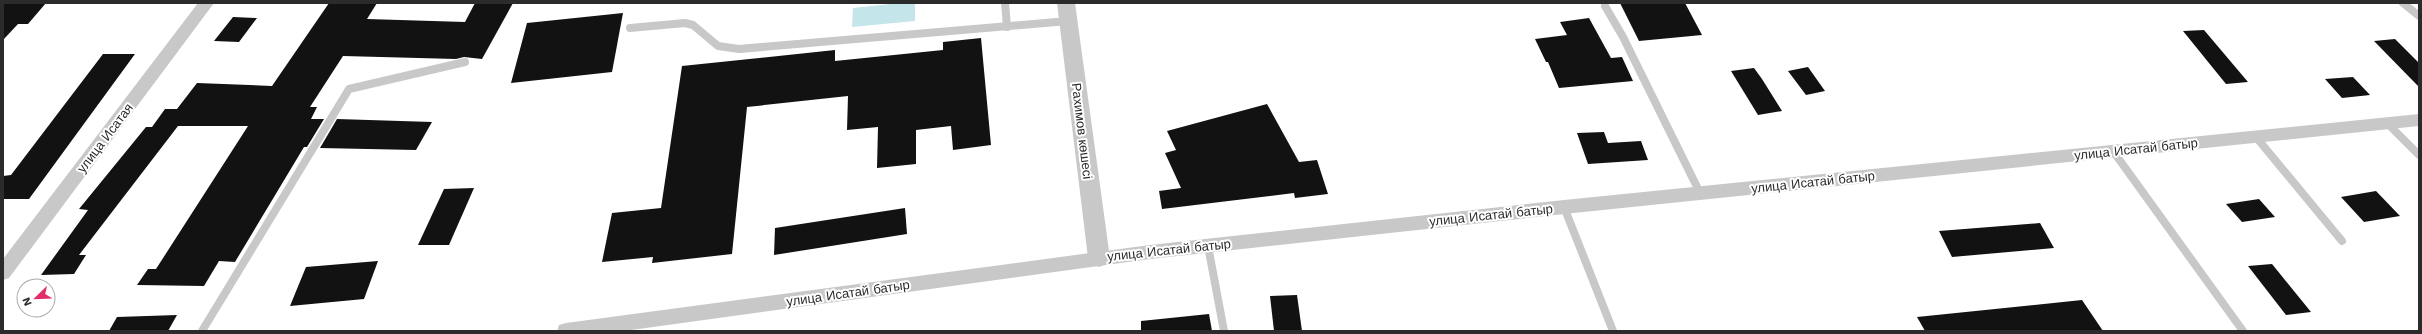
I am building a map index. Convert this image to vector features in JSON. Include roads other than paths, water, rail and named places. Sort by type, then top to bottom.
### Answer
[{"type":"street","name":"улица Исатая","points":[[3,273],[206,3]]},
{"type":"street","name":"Рахимов көшесі","points":[[1067,12],[1099,258]]},
{"type":"street","name":"улица Исатай батыр","points":[[566,331],[600,329],[1099,258],[1564,207],[2419,120]]},
{"type":"lane","points":[[1005,3],[1007,27]]},
{"type":"lane","points":[[2403,3],[2419,16]]},
{"type":"lane","points":[[1605,6],[1623,37],[1700,193]]},
{"type":"lane","points":[[630,28],[685,23],[694,25],[718,46],[739,49],[1007,27],[1067,12]]},
{"type":"lane","points":[[202,331],[349,89],[465,62]]},
{"type":"lane","points":[[2388,124],[2419,155]]},
{"type":"lane","points":[[2256,137],[2342,241]]},
{"type":"lane","points":[[2113,151],[2243,331]]},
{"type":"lane","points":[[1564,207],[1612,331]]},
{"type":"lane","points":[[1208,246],[1224,331]]},
{"type":"water","points":[[900,3],[915,3],[915,21],[852,27],[853,8]]}]
